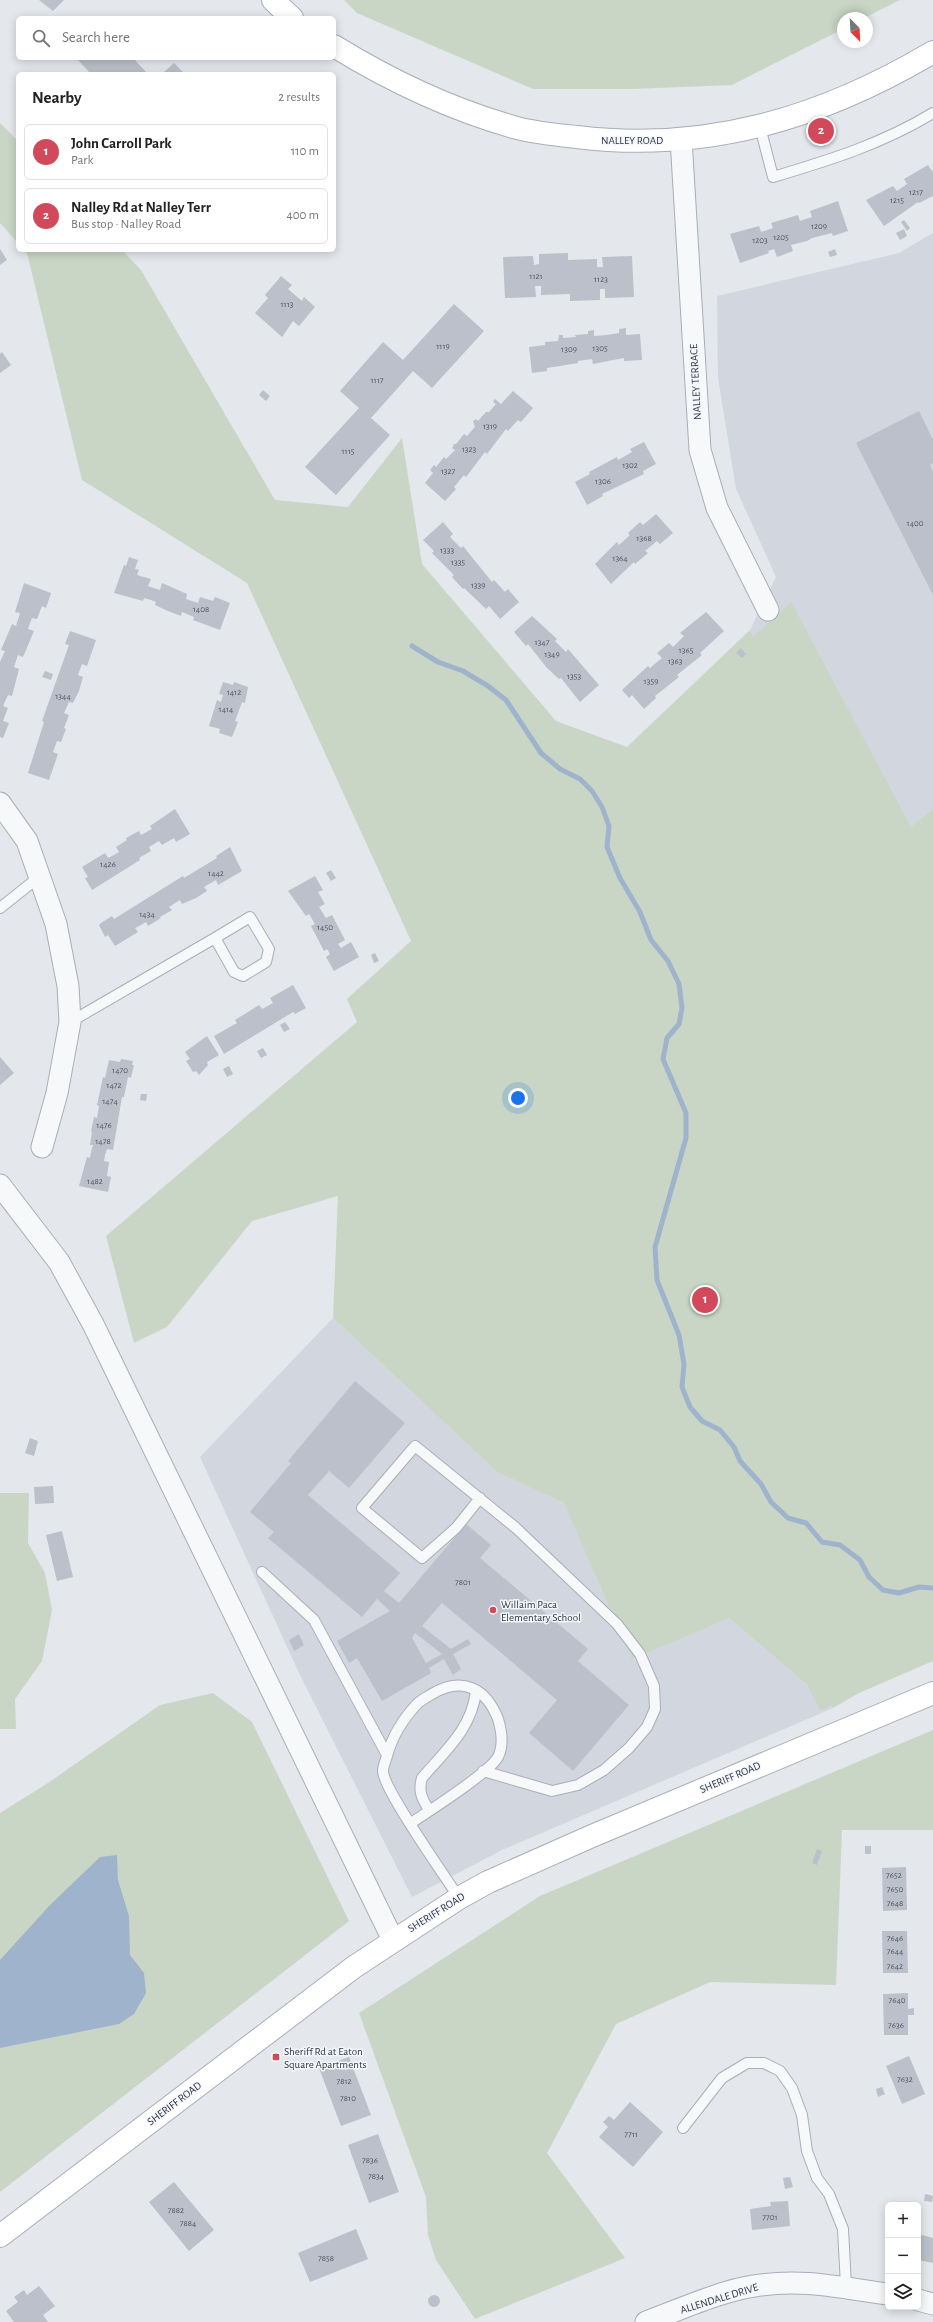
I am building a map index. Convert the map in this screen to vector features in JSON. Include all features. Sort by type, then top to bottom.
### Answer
[{"type":"main road","points":[[273,0],[290,16]]},
{"type":"main road","name":"NALLEY ROAD","points":[[336,47],[364,64],[425,95],[518,128],[594,139],[681,139],[760,127],[811,112],[851,96],[902,71],[933,52]]},
{"type":"main road","name":"SHERIFF ROAD","points":[[0,2236],[354,1967],[459,1898],[488,1882],[592,1836],[933,1693]]},
{"type":"street","name":"NALLEY TERRACE","points":[[681,139],[700,450],[717,508],[768,610]]},
{"type":"street","points":[[0,802],[27,841],[56,924],[68,986],[70,1022],[57,1093],[42,1147]]},
{"type":"street","points":[[0,1185],[26,1216],[59,1262],[93,1324],[393,1940]]},
{"type":"street","name":"ALLENDALE DRIVE","points":[[646,2322],[753,2286],[807,2282],[846,2286],[885,2293]]},
{"type":"street","points":[[921,2301],[933,2304]]},
{"type":"lane","points":[[760,127],[773,177],[836,158],[882,141],[933,113]]},
{"type":"lane","points":[[0,908],[39,877]]},
{"type":"lane","points":[[70,1022],[215,938],[250,918],[269,949],[266,962],[243,976],[234,972],[215,938]]},
{"type":"lane","points":[[480,1498],[456,1528],[422,1558],[362,1508],[415,1446],[480,1498],[516,1528],[617,1624],[640,1654],[654,1686],[655,1709],[647,1727],[629,1748],[604,1770],[578,1785],[552,1791],[483,1771]]},
{"type":"lane","points":[[262,1572],[314,1620],[387,1755]]},
{"type":"lane","points":[[411,1823],[483,1771],[497,1758],[502,1745],[501,1728],[494,1708],[483,1694],[476,1690],[469,1687],[454,1685],[444,1687],[418,1704],[392,1739],[383,1771],[398,1805],[459,1898]]},
{"type":"lane","points":[[429,1810],[422,1799],[420,1786],[422,1778],[466,1726],[474,1706],[476,1690]]},
{"type":"lane","points":[[684,2128],[722,2078],[747,2063],[764,2063],[780,2071],[792,2088],[802,2115],[807,2151],[817,2178],[830,2194],[843,2229],[846,2286]]},
{"type":"shaded area","points":[[933,233],[933,967],[811,794],[750,630],[776,577],[736,489],[718,378],[717,296],[899,253]]},
{"type":"shaded area","points":[[333,1318],[497,1472],[632,1534],[833,1708],[502,1850],[412,1897],[299,1673],[200,1457]]},
{"type":"green space","points":[[344,0],[900,0],[873,14],[873,12],[837,12],[837,32],[732,85],[632,89],[533,89],[357,13]]},
{"type":"green space","points":[[0,123],[16,139],[16,241],[0,223]]},
{"type":"green space","points":[[26,252],[124,252],[141,270],[275,500],[348,507],[402,438],[422,564],[556,721],[627,747],[750,630],[753,637],[791,602],[911,827],[933,809],[933,1661],[859,1693],[833,1708],[831,1706],[820,1710],[808,1686],[729,1618],[632,1659],[564,1503],[497,1472],[333,1318],[338,1196],[252,1221],[167,1327],[134,1343],[106,1236],[357,1022],[347,999],[411,941],[247,583],[82,480]]},
{"type":"green space","points":[[0,1493],[29,1493],[28,1543],[45,1573],[52,1610],[42,1661],[15,1699],[16,1729],[0,1729]]},
{"type":"green space","points":[[213,1693],[252,1722],[349,1921],[0,2192],[0,1813],[48,1783],[160,1705]]},
{"type":"green space","points":[[933,1730],[933,1830],[842,1830],[836,1985],[710,1982],[616,2024],[547,2153],[625,2258],[475,2319],[436,2260],[428,2235],[426,2197],[359,2013],[540,1896]]},
{"type":"water","points":[[117,1855],[118,1880],[129,1916],[130,1955],[144,1973],[146,1993],[134,2014],[119,2024],[0,2048],[0,1960],[50,1905],[100,1857]]},
{"type":"building","points":[[39,0],[64,0],[53,11]]},
{"type":"building","points":[[78,60],[135,60],[146,72],[89,72]]},
{"type":"building","points":[[174,63],[183,72],[164,72]]},
{"type":"building","points":[[928,165],[932,171],[933,170],[933,196],[919,203],[918,202],[884,226],[866,200],[893,186],[897,191],[907,184],[904,179]]},
{"type":"building","points":[[838,201],[848,231],[833,236],[832,233],[791,245],[793,251],[777,257],[774,249],[768,251],[769,253],[740,263],[730,234],[759,226],[761,232],[773,228],[771,223],[798,215],[800,221],[812,217],[810,211]]},
{"type":"building","points":[[904,220],[910,228],[907,231],[901,222]]},
{"type":"building","points":[[904,229],[907,236],[900,240],[896,233]]},
{"type":"building","points":[[0,249],[7,260],[0,265]]},
{"type":"building","points":[[835,249],[837,255],[830,257],[828,252]]},
{"type":"building","points":[[568,253],[568,260],[597,259],[597,267],[603,267],[602,257],[632,256],[634,297],[605,298],[605,289],[600,289],[600,300],[570,301],[570,294],[541,295],[541,286],[535,286],[536,297],[505,298],[503,257],[533,256],[534,265],[539,264],[539,254]]},
{"type":"building","points":[[281,276],[292,285],[288,289],[302,301],[304,297],[315,307],[299,326],[293,321],[282,337],[255,313],[268,298],[265,295]]},
{"type":"building","points":[[454,304],[484,331],[432,388],[413,371],[371,418],[390,435],[336,495],[305,467],[359,408],[340,391],[383,342],[403,360]]},
{"type":"building","points":[[626,328],[626,335],[640,334],[642,360],[624,361],[624,358],[593,364],[592,359],[547,368],[547,371],[532,373],[529,347],[545,345],[545,342],[558,341],[559,335],[563,335],[563,338],[576,337],[575,335],[588,334],[588,331],[594,330],[594,336],[607,335],[619,333],[619,329]]},
{"type":"building","points":[[2,352],[11,365],[0,373],[0,354]]},
{"type":"building","points":[[263,390],[270,396],[266,401],[259,395]]},
{"type":"building","points":[[513,391],[533,408],[521,422],[518,420],[508,431],[506,429],[487,454],[485,452],[466,477],[464,475],[454,487],[456,489],[445,501],[425,483],[433,473],[430,470],[434,465],[436,467],[444,457],[446,459],[455,450],[452,448],[454,445],[452,444],[456,444],[464,434],[467,436],[475,427],[473,421],[476,419],[478,421],[486,412],[489,412],[496,404],[493,402],[495,399],[501,404]]},
{"type":"building","points":[[919,411],[933,440],[933,463],[930,465],[933,471],[933,595],[856,443]]},
{"type":"building","points":[[644,442],[656,464],[643,471],[644,474],[602,494],[603,496],[587,505],[575,482],[590,474],[589,472],[617,457],[618,460],[632,452],[630,449]]},
{"type":"building","points":[[656,514],[673,533],[660,544],[657,541],[645,551],[648,553],[635,564],[634,562],[611,584],[595,564],[617,542],[619,545],[630,535],[628,533],[640,522],[643,525]]},
{"type":"building","points":[[443,522],[453,534],[450,537],[461,548],[463,546],[492,582],[494,580],[505,592],[508,589],[519,602],[500,619],[489,606],[486,609],[464,588],[463,589],[452,577],[454,575],[432,553],[434,551],[423,540]]},
{"type":"building","points":[[129,557],[138,560],[135,569],[139,570],[137,575],[151,579],[148,586],[160,590],[162,583],[187,594],[186,599],[198,603],[200,597],[213,601],[215,597],[230,603],[220,630],[193,620],[194,617],[182,612],[181,616],[168,611],[155,605],[156,602],[151,600],[144,598],[143,601],[114,593],[124,565],[126,566]]},
{"type":"building","points":[[24,583],[51,593],[46,608],[42,606],[37,619],[32,618],[28,629],[34,631],[23,657],[18,655],[14,667],[19,669],[12,696],[8,695],[3,706],[8,708],[3,721],[9,723],[3,738],[0,737],[0,662],[5,651],[1,650],[12,624],[16,626],[20,613],[15,612]]},
{"type":"building","points":[[706,612],[724,631],[700,653],[702,655],[677,675],[679,677],[655,696],[656,698],[644,709],[632,695],[629,698],[622,690],[648,666],[650,668],[662,658],[657,653],[669,643],[673,647],[684,636],[680,633]]},
{"type":"building","points":[[532,616],[557,639],[555,641],[566,652],[568,649],[599,685],[580,702],[561,678],[559,679],[547,668],[528,644],[526,646],[514,632]]},
{"type":"building","points":[[70,631],[96,640],[87,666],[82,664],[78,675],[83,677],[79,691],[73,703],[69,702],[64,713],[69,715],[64,728],[66,729],[61,742],[57,741],[53,752],[58,754],[49,780],[28,773],[44,722],[42,721],[69,645],[65,644]]},
{"type":"building","points":[[741,648],[746,654],[742,658],[736,653]]},
{"type":"building","points":[[45,671],[53,674],[51,680],[42,677]]},
{"type":"building","points":[[223,682],[233,685],[234,682],[248,687],[245,703],[242,702],[235,721],[238,722],[232,737],[219,733],[220,729],[209,726],[217,700],[221,702],[223,695],[219,694]]},
{"type":"building","points":[[175,809],[190,834],[176,842],[174,838],[162,845],[159,841],[149,847],[151,851],[139,858],[140,860],[92,890],[85,878],[88,877],[82,867],[105,853],[108,858],[119,852],[116,847],[127,840],[126,838],[139,831],[141,835],[152,829],[150,826]]},
{"type":"building","points":[[230,847],[242,871],[218,885],[216,880],[204,887],[207,891],[196,898],[182,904],[180,900],[169,907],[172,910],[160,917],[161,918],[148,926],[146,922],[135,928],[138,932],[115,946],[108,935],[105,937],[99,925],[101,923],[112,916],[114,919],[183,876],[184,878],[217,858],[216,856]]},
{"type":"building","points":[[331,870],[336,878],[331,881],[326,873]]},
{"type":"building","points":[[315,876],[323,890],[318,892],[325,904],[319,907],[326,918],[332,915],[345,940],[338,944],[341,948],[351,942],[359,957],[334,971],[326,957],[330,954],[327,949],[324,951],[311,926],[315,924],[309,914],[306,916],[288,891]]},
{"type":"building","points":[[375,953],[379,961],[374,963],[371,955]]},
{"type":"building","points":[[293,985],[306,1008],[295,1014],[293,1012],[224,1054],[214,1036],[237,1023],[235,1020],[259,1005],[262,1009],[273,1003],[270,998]]},
{"type":"building","points":[[285,1022],[290,1029],[284,1032],[280,1025]]},
{"type":"building","points":[[207,1036],[219,1055],[207,1062],[208,1065],[199,1075],[196,1071],[193,1072],[186,1061],[190,1059],[185,1052]]},
{"type":"building","points":[[263,1048],[267,1055],[261,1058],[257,1051]]},
{"type":"building","points":[[0,1057],[14,1073],[0,1085]]},
{"type":"building","points":[[121,1059],[133,1061],[132,1065],[134,1065],[131,1078],[128,1077],[124,1097],[122,1097],[113,1150],[107,1149],[105,1155],[104,1161],[109,1162],[107,1176],[111,1177],[108,1192],[79,1186],[87,1157],[90,1158],[93,1145],[90,1145],[91,1131],[94,1117],[97,1118],[99,1106],[97,1105],[103,1077],[105,1078],[109,1060],[120,1062]]},
{"type":"building","points":[[229,1066],[233,1074],[227,1077],[223,1069]]},
{"type":"building","points":[[141,1094],[147,1094],[146,1101],[140,1100]]},
{"type":"building","points":[[355,1381],[405,1423],[349,1488],[329,1471],[308,1495],[400,1573],[384,1591],[399,1603],[466,1524],[491,1545],[480,1558],[588,1649],[578,1661],[629,1705],[573,1771],[529,1733],[557,1700],[442,1603],[422,1626],[451,1649],[468,1639],[471,1644],[453,1654],[461,1669],[453,1675],[444,1659],[429,1668],[431,1673],[382,1701],[357,1658],[349,1663],[337,1641],[390,1611],[377,1599],[362,1617],[268,1538],[274,1532],[250,1512],[291,1463],[288,1461]],"holes":[[[415,1633],[442,1654],[426,1663],[412,1638]]]},
{"type":"building","points":[[30,1438],[38,1441],[34,1456],[25,1453]]},
{"type":"building","points":[[53,1486],[54,1503],[35,1504],[34,1487]]},
{"type":"building","points":[[62,1531],[73,1577],[57,1581],[46,1535]]},
{"type":"building","points":[[299,1634],[304,1645],[294,1651],[289,1640]]},
{"type":"building","points":[[865,1846],[871,1846],[871,1854],[865,1854]]},
{"type":"building","points":[[817,1849],[822,1851],[817,1865],[812,1863]]},
{"type":"building","points":[[906,1867],[907,1910],[883,1911],[882,1868]]},
{"type":"building","points":[[882,1931],[907,1931],[908,1973],[883,1973]]},
{"type":"building","points":[[908,1993],[908,2009],[914,2008],[914,2015],[908,2015],[908,2035],[884,2035],[883,1994]]},
{"type":"building","points":[[909,2056],[925,2094],[902,2104],[886,2066]]},
{"type":"building","points":[[349,2057],[371,2115],[341,2126],[319,2068]]},
{"type":"building","points":[[882,2087],[885,2094],[878,2097],[876,2089]]},
{"type":"building","points":[[630,2102],[663,2132],[633,2167],[599,2137],[608,2127],[603,2122],[609,2116],[614,2120]]},
{"type":"building","points":[[378,2134],[399,2192],[369,2203],[348,2145]]},
{"type":"building","points":[[790,2177],[793,2187],[785,2189],[783,2178]]},
{"type":"building","points":[[174,2182],[214,2230],[189,2251],[149,2202]]},
{"type":"building","points":[[925,2194],[933,2196],[932,2202],[924,2201]]},
{"type":"building","points":[[788,2201],[790,2226],[752,2230],[750,2209],[771,2206],[770,2202]]},
{"type":"building","points":[[356,2229],[368,2259],[310,2282],[298,2253]]},
{"type":"building","points":[[921,2235],[933,2238],[933,2263],[921,2261]]},
{"type":"building","points":[[39,2286],[55,2306],[43,2315],[48,2322],[14,2322],[6,2311],[18,2302],[14,2297],[24,2290],[27,2295]]},
{"type":"building","points":[[434,2295],[438,2297],[440,2301],[438,2305],[434,2307],[430,2305],[428,2301],[430,2297]]},
{"type":"waterway","points":[[412,646],[438,662],[463,671],[488,686],[506,700],[541,753],[560,769],[580,779],[592,791],[602,807],[609,826],[607,847],[620,878],[640,912],[651,940],[668,961],[679,984],[682,1008],[679,1024],[667,1038],[663,1059],[686,1113],[686,1138],[655,1247],[657,1280],[679,1335],[684,1364],[682,1387],[690,1407],[702,1421],[720,1430],[734,1447],[740,1461],[761,1484],[771,1502],[788,1518],[806,1523],[822,1542],[840,1545],[860,1560],[869,1577],[883,1590],[899,1593],[919,1587],[933,1588]]},
{"type":"place","name":"Nalley Rd at Nalley Terr","points":[[821,131]]},
{"type":"place","name":"John Carroll Park","points":[[705,1300]]},
{"type":"place","name":"Willaim Paca Elementary School","points":[[493,1610]]},
{"type":"place","name":"Sheriff Rd at Eaton Square Apartments","points":[[276,2057]]}]
